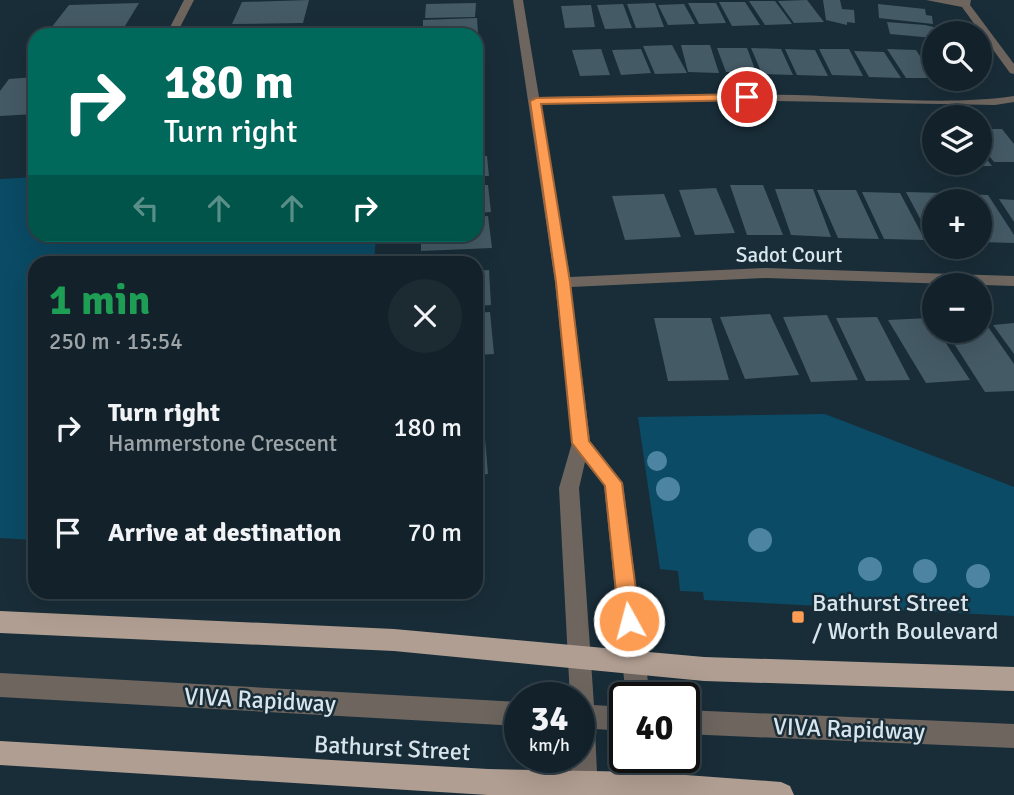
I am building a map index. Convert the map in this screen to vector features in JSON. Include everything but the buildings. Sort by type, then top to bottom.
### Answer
[{"type":"main road","points":[[0,622],[394,640],[704,669],[1014,679]]},
{"type":"main road","name":"Bathurst Street","points":[[0,753],[584,789],[781,795]]},
{"type":"street","points":[[175,28],[189,0]]},
{"type":"street","points":[[518,0],[563,282],[581,443],[569,488],[580,682]]},
{"type":"street","points":[[931,0],[966,3],[979,27],[1014,71]]},
{"type":"street","points":[[536,101],[728,97],[917,102],[995,102],[1014,99]]},
{"type":"street","name":"Sadot Court","points":[[563,282],[766,274],[1014,281]]},
{"type":"street","points":[[581,443],[613,483],[637,682]]},
{"type":"street","name":"VIVA Rapidway","points":[[0,685],[504,714]]},
{"type":"street","name":"VIVA Rapidway","points":[[700,723],[1014,736]]},
{"type":"shaded area","points":[[28,177],[28,242],[375,242],[374,256],[28,256],[28,540],[0,538],[0,179]]},
{"type":"shaded area","points":[[825,414],[1014,487],[1014,616],[704,600],[703,592],[680,591],[678,571],[660,569],[638,417]]},
{"type":"place","name":"Bathurst Street / Worth Boulevard","points":[[798,617]]},
{"type":"route","points":[[629,621],[613,483],[581,443],[563,282],[536,101],[747,97]]}]
